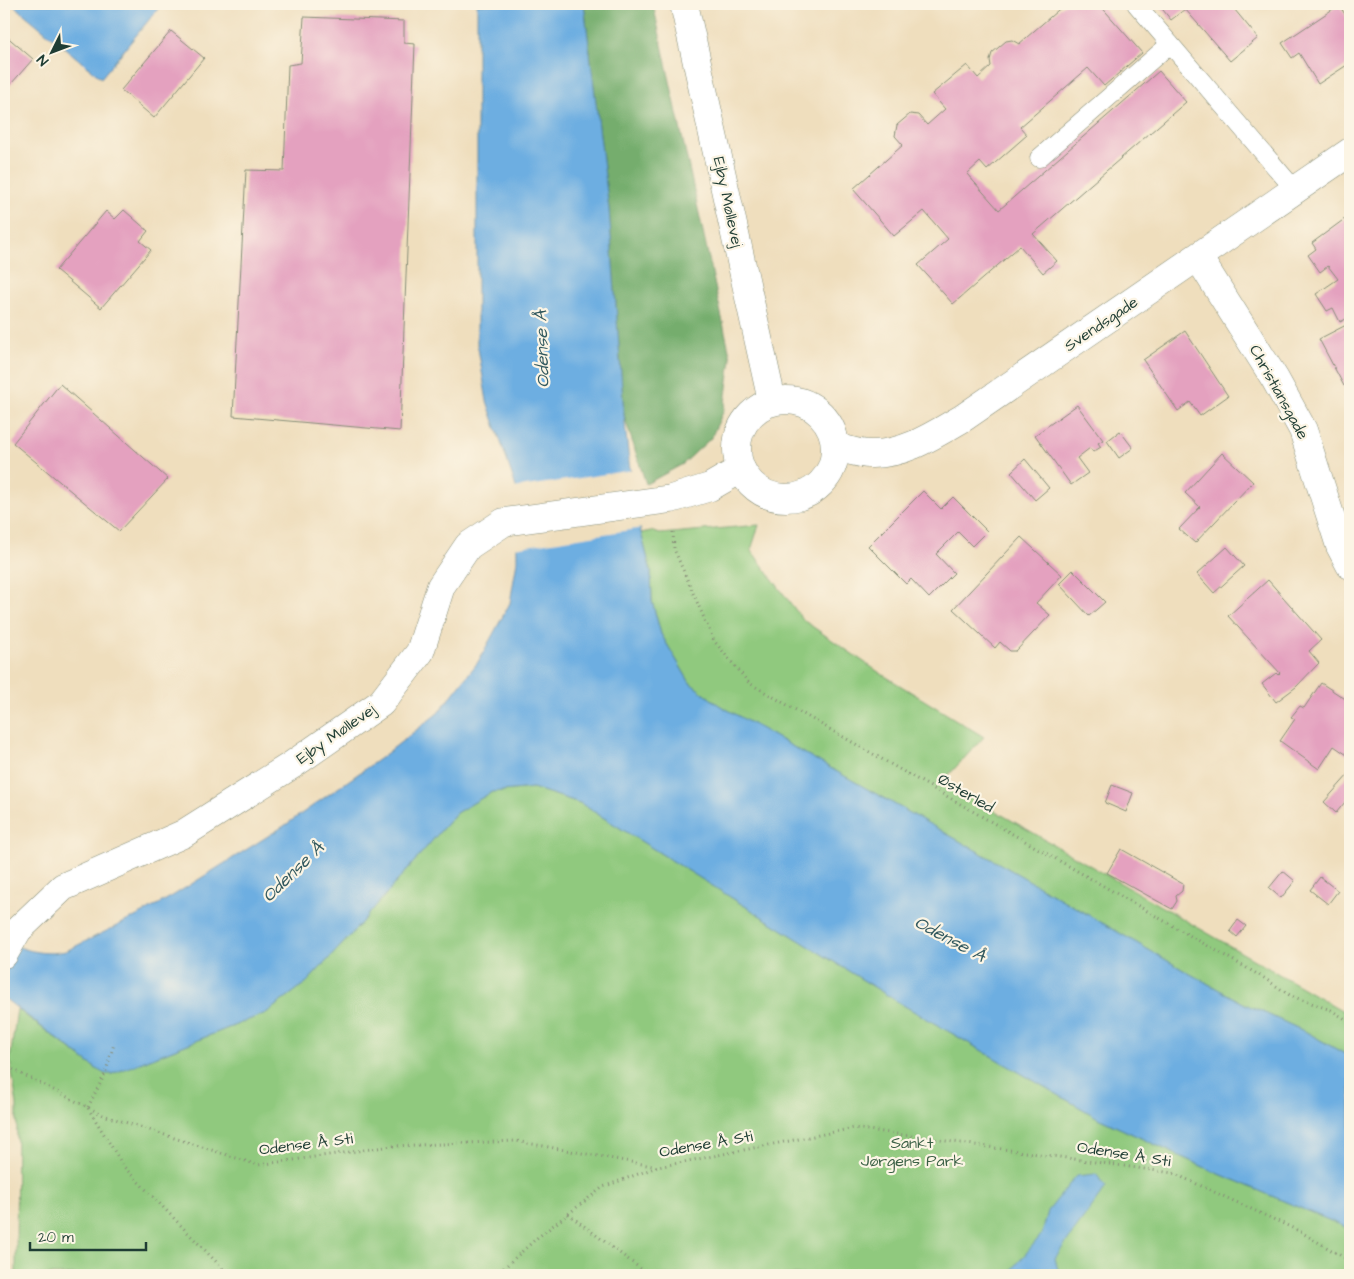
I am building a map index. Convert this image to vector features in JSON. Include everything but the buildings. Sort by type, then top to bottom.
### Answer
[{"type":"street","name":"Ejby Møllevej","points":[[684,4],[772,401]]},
{"type":"street","name":"Svendsgade","points":[[836,447],[868,454],[897,452],[927,439],[963,418],[1350,152]]},
{"type":"street","name":"Christiansgade","points":[[1198,257],[1275,379],[1304,430],[1340,546],[1350,565]]},
{"type":"street","points":[[790,400],[808,404],[826,420],[836,447],[833,464],[823,482],[809,492],[788,498],[771,496],[752,483],[741,469],[737,445],[742,425],[753,412],[772,401],[790,400]]},
{"type":"street","name":"Ejby Møllevej","points":[[4,954],[18,930],[64,887],[184,834],[292,765],[381,703],[420,652],[441,586],[468,546],[504,522],[671,499],[710,487],[741,469]]},
{"type":"lane","points":[[1136,4],[1295,190]]},
{"type":"lane","points":[[1039,158],[1170,44]]},
{"type":"path","name":"Østerled","points":[[671,499],[674,548],[714,641],[749,683],[1255,973],[1291,996],[1330,1010],[1350,1022]]},
{"type":"path","points":[[114,1044],[105,1074],[88,1107],[124,1167],[229,1275]]},
{"type":"path","name":"Odense Å Sti","points":[[4,1065],[103,1115],[258,1165],[392,1146],[516,1141],[658,1167],[854,1128],[1173,1173],[1299,1231],[1350,1261]]},
{"type":"path","points":[[496,1275],[537,1238],[603,1187],[658,1167]]},
{"type":"path","points":[[568,1214],[650,1275]]},
{"type":"green space","points":[[584,4],[653,4],[731,359],[724,410],[711,438],[683,464],[646,484],[624,416],[609,209]]},
{"type":"green space","points":[[759,525],[751,550],[803,620],[880,673],[984,737],[943,781],[1350,1015],[1350,1057],[1308,1033],[1245,1004],[1192,975],[719,705],[690,683],[661,634],[652,601],[651,571],[641,533],[651,531],[660,534]]},
{"type":"green space","name":"Sankt Jørgens Park","points":[[533,788],[580,803],[903,1005],[1100,1119],[1210,1170],[1350,1229],[1350,1275],[16,1275],[17,1105],[10,1060],[17,1009],[98,1070],[112,1074],[266,1013],[307,982],[349,937],[456,813],[492,792]]},
{"type":"water","points":[[12,4],[162,4],[101,78]]},
{"type":"water","name":"Odense Å","points":[[477,4],[584,4],[609,209],[629,462],[641,533],[651,571],[652,601],[661,634],[690,683],[719,705],[1192,975],[1245,1004],[1308,1033],[1350,1057],[1350,1229],[1210,1170],[1100,1119],[903,1005],[580,803],[533,788],[492,792],[456,813],[349,937],[307,982],[266,1013],[112,1074],[105,1074],[4,998],[4,942],[27,950],[49,953],[66,951],[145,912],[284,826],[382,757],[438,713],[478,662],[510,603],[517,561],[516,487],[487,401],[477,342]]},
{"type":"water","points":[[1096,1174],[1106,1187],[1055,1258],[1058,1270],[1065,1275],[1008,1275],[1042,1234],[1048,1211],[1076,1176]]},
{"type":"pier","points":[[633,470],[643,528],[514,548],[513,488]]}]
